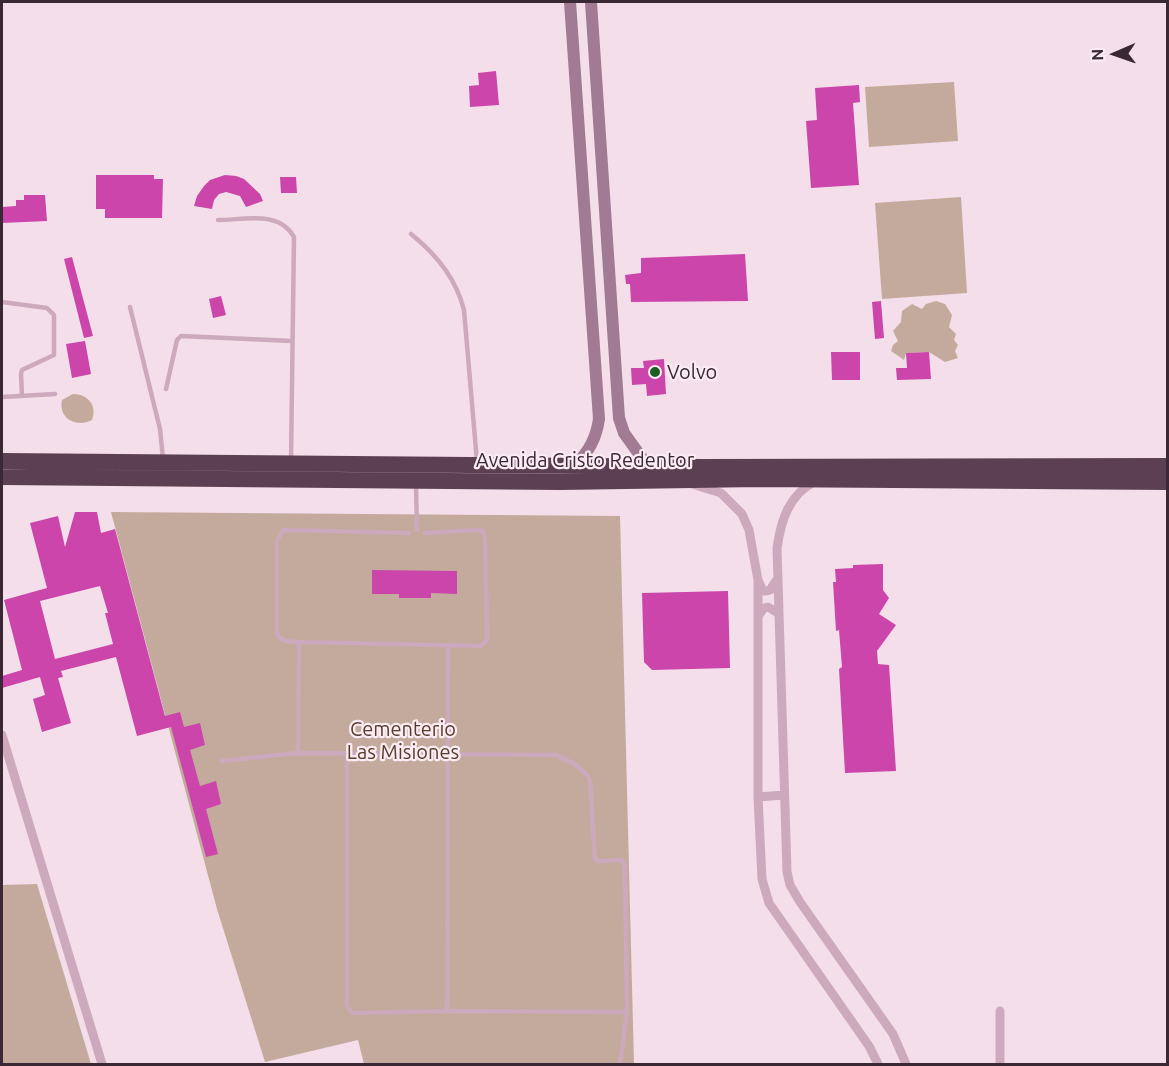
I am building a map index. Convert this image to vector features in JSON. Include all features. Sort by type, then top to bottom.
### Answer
[{"type":"highway","name":"Avenida Cristo Redentor","points":[[2,461],[575,466],[1167,466]]},
{"type":"highway","name":"Avenida Cristo Redentor","points":[[2,477],[1167,482]]},
{"type":"main road","points":[[570,2],[599,419],[596,437],[587,453],[575,466]]},
{"type":"main road","points":[[591,2],[619,418],[624,433],[647,465]]},
{"type":"main road","points":[[599,419],[619,418]]},
{"type":"street","points":[[818,480],[795,497],[782,521],[777,548],[787,872],[790,885],[893,1034],[906,1065]]},
{"type":"street","points":[[684,481],[721,493],[742,513],[749,530],[758,580],[758,797],[762,879],[769,903],[869,1046],[878,1065]]},
{"type":"street","points":[[758,580],[766,591],[770,590],[778,578]]},
{"type":"street","points":[[759,615],[764,608],[768,607],[778,613]]},
{"type":"street","points":[[2,735],[102,1065]]},
{"type":"street","points":[[758,797],[784,795]]},
{"type":"street","points":[[1000,1011],[1000,1065]]},
{"type":"lane","points":[[218,220],[273,219],[289,228],[294,237],[291,463]]},
{"type":"lane","points":[[411,234],[429,249],[446,269],[461,296],[465,310],[477,465]]},
{"type":"lane","points":[[2,302],[47,308],[54,315],[54,355],[22,370],[22,396]]},
{"type":"lane","points":[[130,307],[160,429],[163,462]]},
{"type":"lane","points":[[166,389],[177,340],[181,336],[292,341]]},
{"type":"lane","points":[[2,397],[56,394]]},
{"type":"lane","points":[[416,480],[417,530]]},
{"type":"lane","points":[[409,533],[283,530],[277,542],[277,634],[280,639],[299,642],[481,646],[486,641],[485,537],[483,531],[425,533]]},
{"type":"lane","points":[[298,753],[299,642]]},
{"type":"lane","points":[[447,1011],[448,646]]},
{"type":"lane","points":[[222,761],[298,753],[449,753],[556,755],[576,765],[587,775],[590,782],[593,856],[597,861],[622,860],[625,865],[627,1012],[620,1065]]},
{"type":"lane","points":[[346,754],[347,1006],[352,1013],[627,1012]]},
{"type":"green space","points":[[954,82],[958,141],[869,147],[865,87]]},
{"type":"green space","points":[[961,197],[967,293],[882,299],[875,203]]},
{"type":"green space","points":[[936,301],[945,304],[952,315],[949,327],[956,334],[954,340],[958,345],[955,351],[958,358],[945,362],[929,352],[906,353],[904,360],[891,351],[893,345],[898,341],[893,331],[901,322],[902,311],[912,304],[922,309],[926,304]]},
{"type":"green space","points":[[73,394],[83,396],[90,401],[94,410],[92,420],[80,423],[66,417],[62,400]]},
{"type":"green space","name":"Cementerio Las Misiones","points":[[111,512],[620,516],[634,1064],[364,1064],[358,1040],[265,1062],[217,909]]},
{"type":"green space","points":[[37,884],[91,1064],[2,1064],[2,885]]},
{"type":"building","points":[[496,71],[499,105],[470,107],[469,86],[479,85],[478,73]]},
{"type":"building","points":[[859,85],[860,102],[853,103],[859,185],[811,188],[806,121],[817,120],[815,88]]},
{"type":"building","points":[[96,175],[154,175],[154,179],[163,179],[162,218],[105,218],[105,209],[96,209]]},
{"type":"building","points":[[225,175],[244,179],[260,194],[263,201],[246,207],[240,196],[226,192],[219,194],[214,200],[212,209],[194,206],[197,196],[210,180]]},
{"type":"building","points":[[280,177],[296,177],[297,193],[281,193]]},
{"type":"building","points":[[24,195],[45,195],[47,221],[2,223],[2,207],[16,206],[16,200],[24,200]]},
{"type":"building","points":[[745,254],[748,301],[631,302],[630,284],[626,284],[625,275],[641,273],[641,258]]},
{"type":"building","points":[[72,257],[93,336],[84,338],[64,259]]},
{"type":"building","points":[[221,296],[226,315],[213,318],[209,299]]},
{"type":"building","points":[[881,301],[884,338],[875,339],[872,302]]},
{"type":"building","points":[[85,341],[91,374],[72,378],[66,344]]},
{"type":"building","points":[[831,352],[860,352],[860,380],[832,380]]},
{"type":"building","points":[[929,352],[931,379],[897,380],[896,368],[907,368],[906,353]]},
{"type":"building","name":"Volvo","points":[[664,359],[666,394],[647,396],[646,384],[632,385],[631,368],[644,368],[643,361]]},
{"type":"building","points":[[75,512],[97,512],[101,533],[115,529],[165,716],[180,712],[184,727],[200,723],[205,745],[190,750],[200,786],[216,781],[221,804],[206,809],[218,854],[206,857],[171,727],[137,736],[116,657],[61,671],[63,677],[58,678],[71,723],[42,732],[33,699],[45,695],[40,677],[2,688],[2,676],[22,670],[4,600],[47,588],[30,523],[58,516],[65,547]],"holes":[[[100,586],[108,613],[105,613],[113,644],[55,659],[40,601]]]},
{"type":"building","points":[[883,564],[883,590],[889,598],[879,614],[896,625],[877,651],[878,664],[889,665],[896,771],[845,773],[839,669],[842,667],[839,630],[836,631],[833,582],[836,582],[835,569],[853,568],[853,565]]},
{"type":"building","points":[[372,570],[457,571],[457,594],[431,593],[431,598],[399,598],[399,594],[372,594]]},
{"type":"building","points":[[728,591],[730,668],[652,670],[644,662],[642,593]]},
{"type":"place","name":"Volvo","points":[[655,372]]}]
